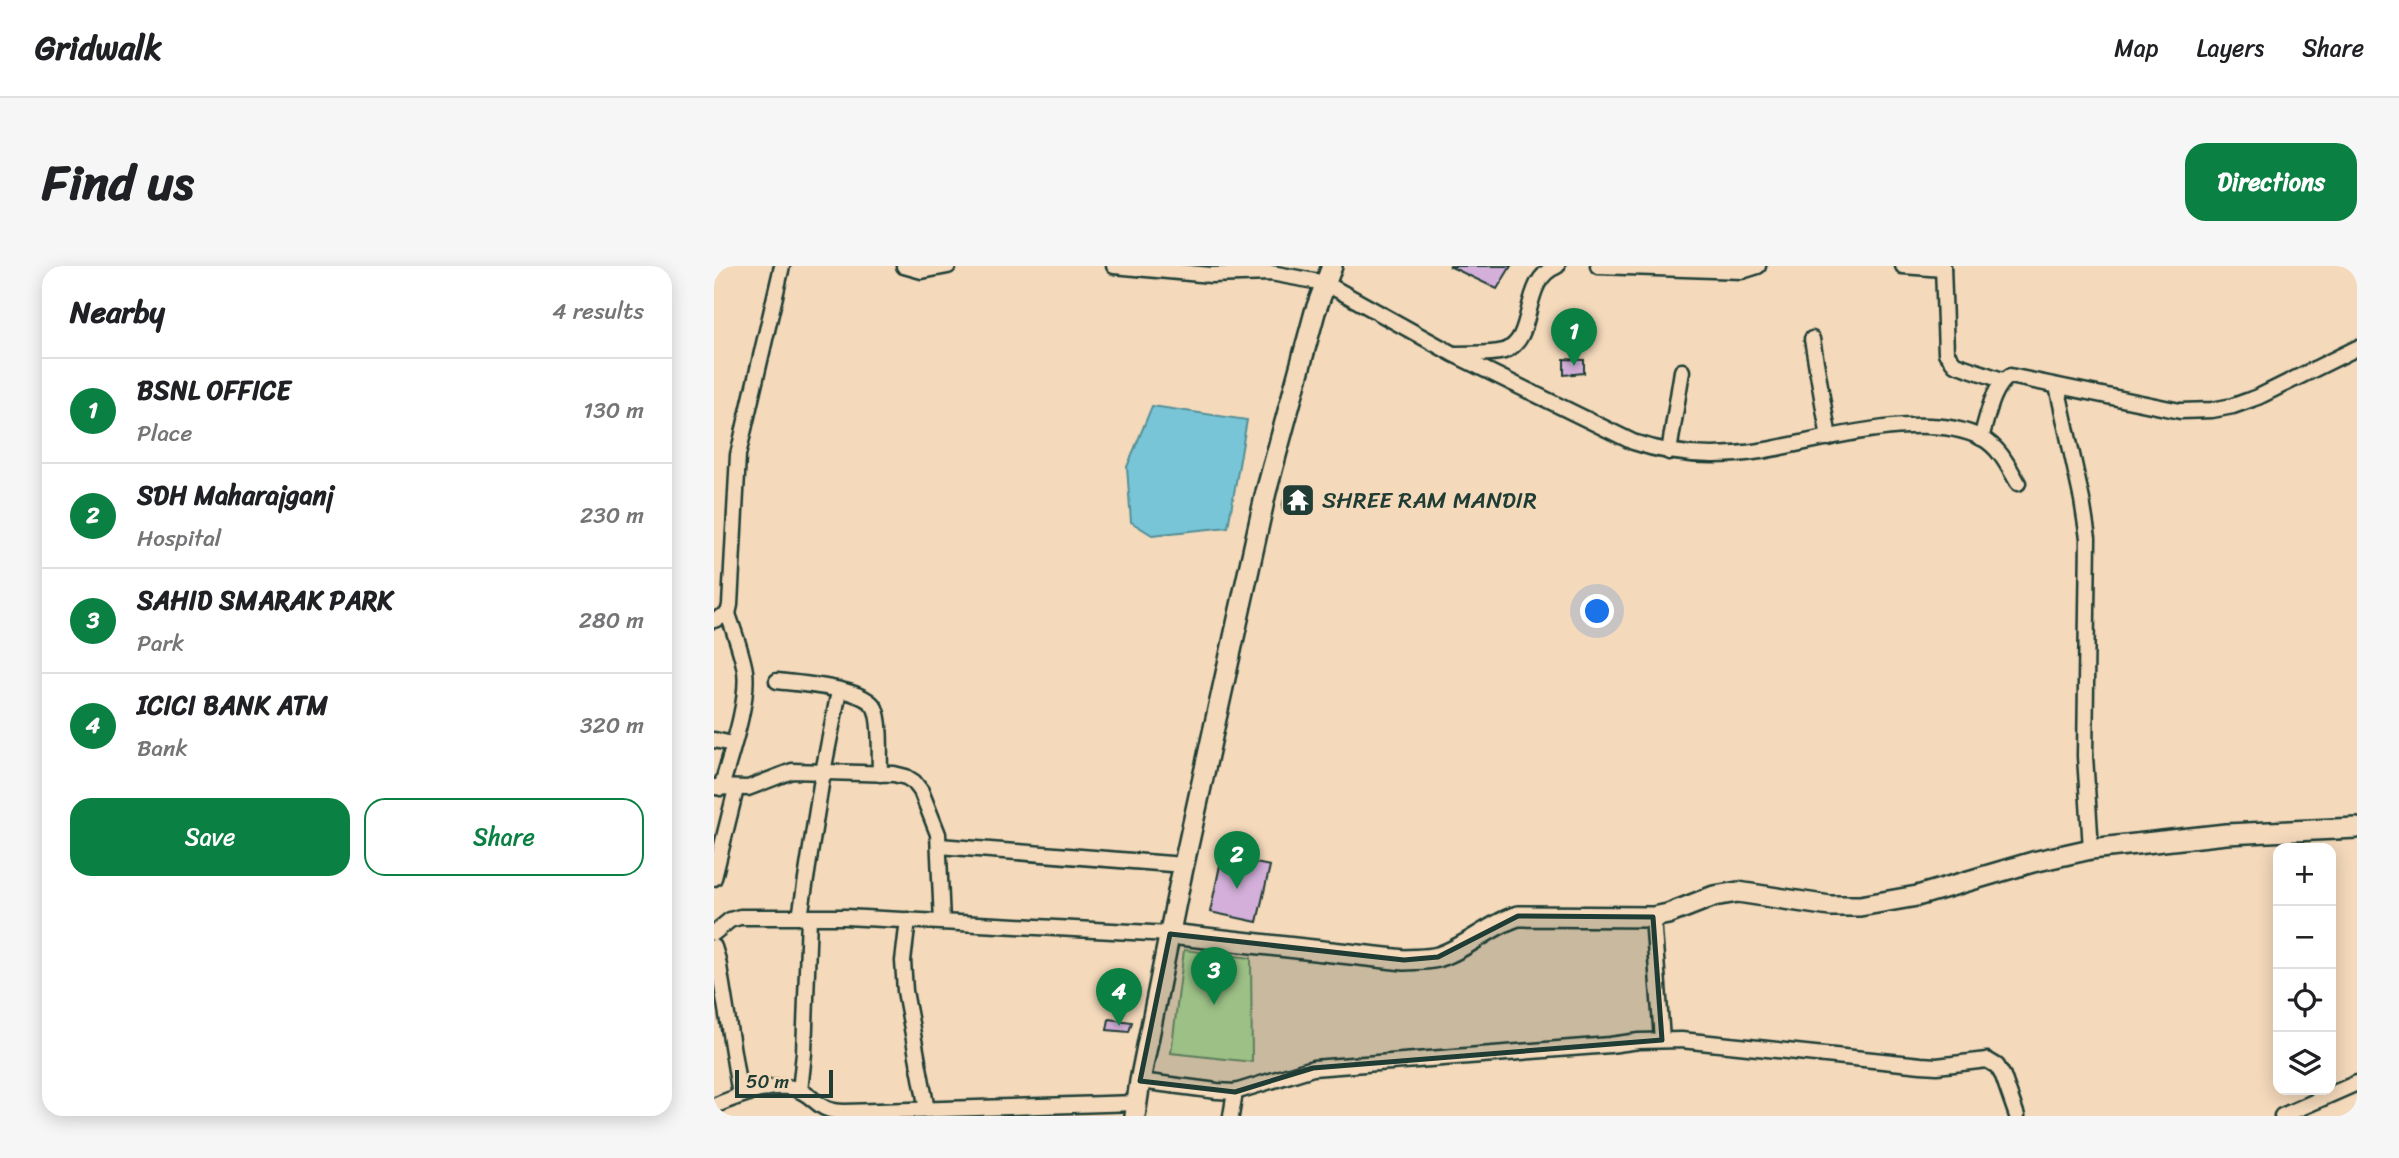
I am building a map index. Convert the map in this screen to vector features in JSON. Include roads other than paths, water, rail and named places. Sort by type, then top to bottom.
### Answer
[{"type":"street","points":[[714,878],[724,788],[744,695],[745,672],[728,614],[738,455],[782,266]]},
{"type":"street","points":[[904,266],[922,271],[948,266]]},
{"type":"street","points":[[1114,266],[1211,275],[1329,275],[1453,354],[1633,442],[1669,452],[1734,454],[1891,427],[1940,427],[1981,438],[2002,455],[2018,483]]},
{"type":"street","points":[[1453,354],[1503,351],[1514,346],[1521,334],[1536,283],[1545,271],[1557,266]]},
{"type":"street","points":[[1598,266],[1742,271],[1758,266]]},
{"type":"street","points":[[1903,266],[1943,267],[1945,345],[1948,359],[1955,364],[2002,380]]},
{"type":"street","points":[[714,1105],[740,1095],[789,1087],[800,1091],[829,1111],[1136,1109],[1184,864],[1266,492],[1315,312],[1329,275]]},
{"type":"street","points":[[1812,339],[1829,438]]},
{"type":"street","points":[[1981,438],[2002,380],[2010,376],[2180,411],[2212,410],[2234,406],[2258,397],[2357,348]]},
{"type":"street","points":[[1669,452],[1682,372]]},
{"type":"street","points":[[2057,386],[2088,538],[2085,755],[2091,849]]},
{"type":"street","points":[[714,620],[728,614]]},
{"type":"street","points":[[776,681],[860,695],[874,706],[880,774]]},
{"type":"street","points":[[800,1091],[804,1053],[804,917],[823,772],[839,691]]},
{"type":"street","points":[[714,740],[733,744]]},
{"type":"street","points":[[724,788],[759,785],[792,771],[906,777],[921,791],[938,834],[942,922]]},
{"type":"street","points":[[714,933],[730,920],[740,917],[908,920],[1170,934],[1405,960],[1424,959],[1450,952],[1503,921],[1518,916],[1654,917],[1714,896],[1738,892],[1830,906],[1875,904],[1917,896],[2033,862],[2091,849],[2226,834],[2357,828]]},
{"type":"street","points":[[939,846],[1184,864]]},
{"type":"street","points":[[1654,917],[1662,1040]]},
{"type":"street","points":[[908,920],[903,961],[905,991],[927,1110]]},
{"type":"street","points":[[714,947],[740,1095]]},
{"type":"street","points":[[1140,1081],[1235,1092],[1313,1068],[1662,1040],[1937,1066],[1987,1060],[1997,1066],[2003,1076],[2017,1116]]},
{"type":"street","points":[[2282,1116],[2357,1083]]},
{"type":"street","points":[[1231,1116],[1235,1092]]},
{"type":"water","points":[[1152,406],[1247,420],[1228,527],[1152,535],[1131,522],[1127,467]]},
{"type":"place","name":"BSNL OFFICE","points":[[1574,366]]},
{"type":"place","name":"SHREE RAM MANDIR","points":[[1298,500]]},
{"type":"place","name":"SDH Maharajganj","points":[[1237,889]]},
{"type":"place","name":"SAHID SMARAK PARK","points":[[1214,1005]]},
{"type":"place","name":"ICICI BANK ATM","points":[[1119,1026]]}]
